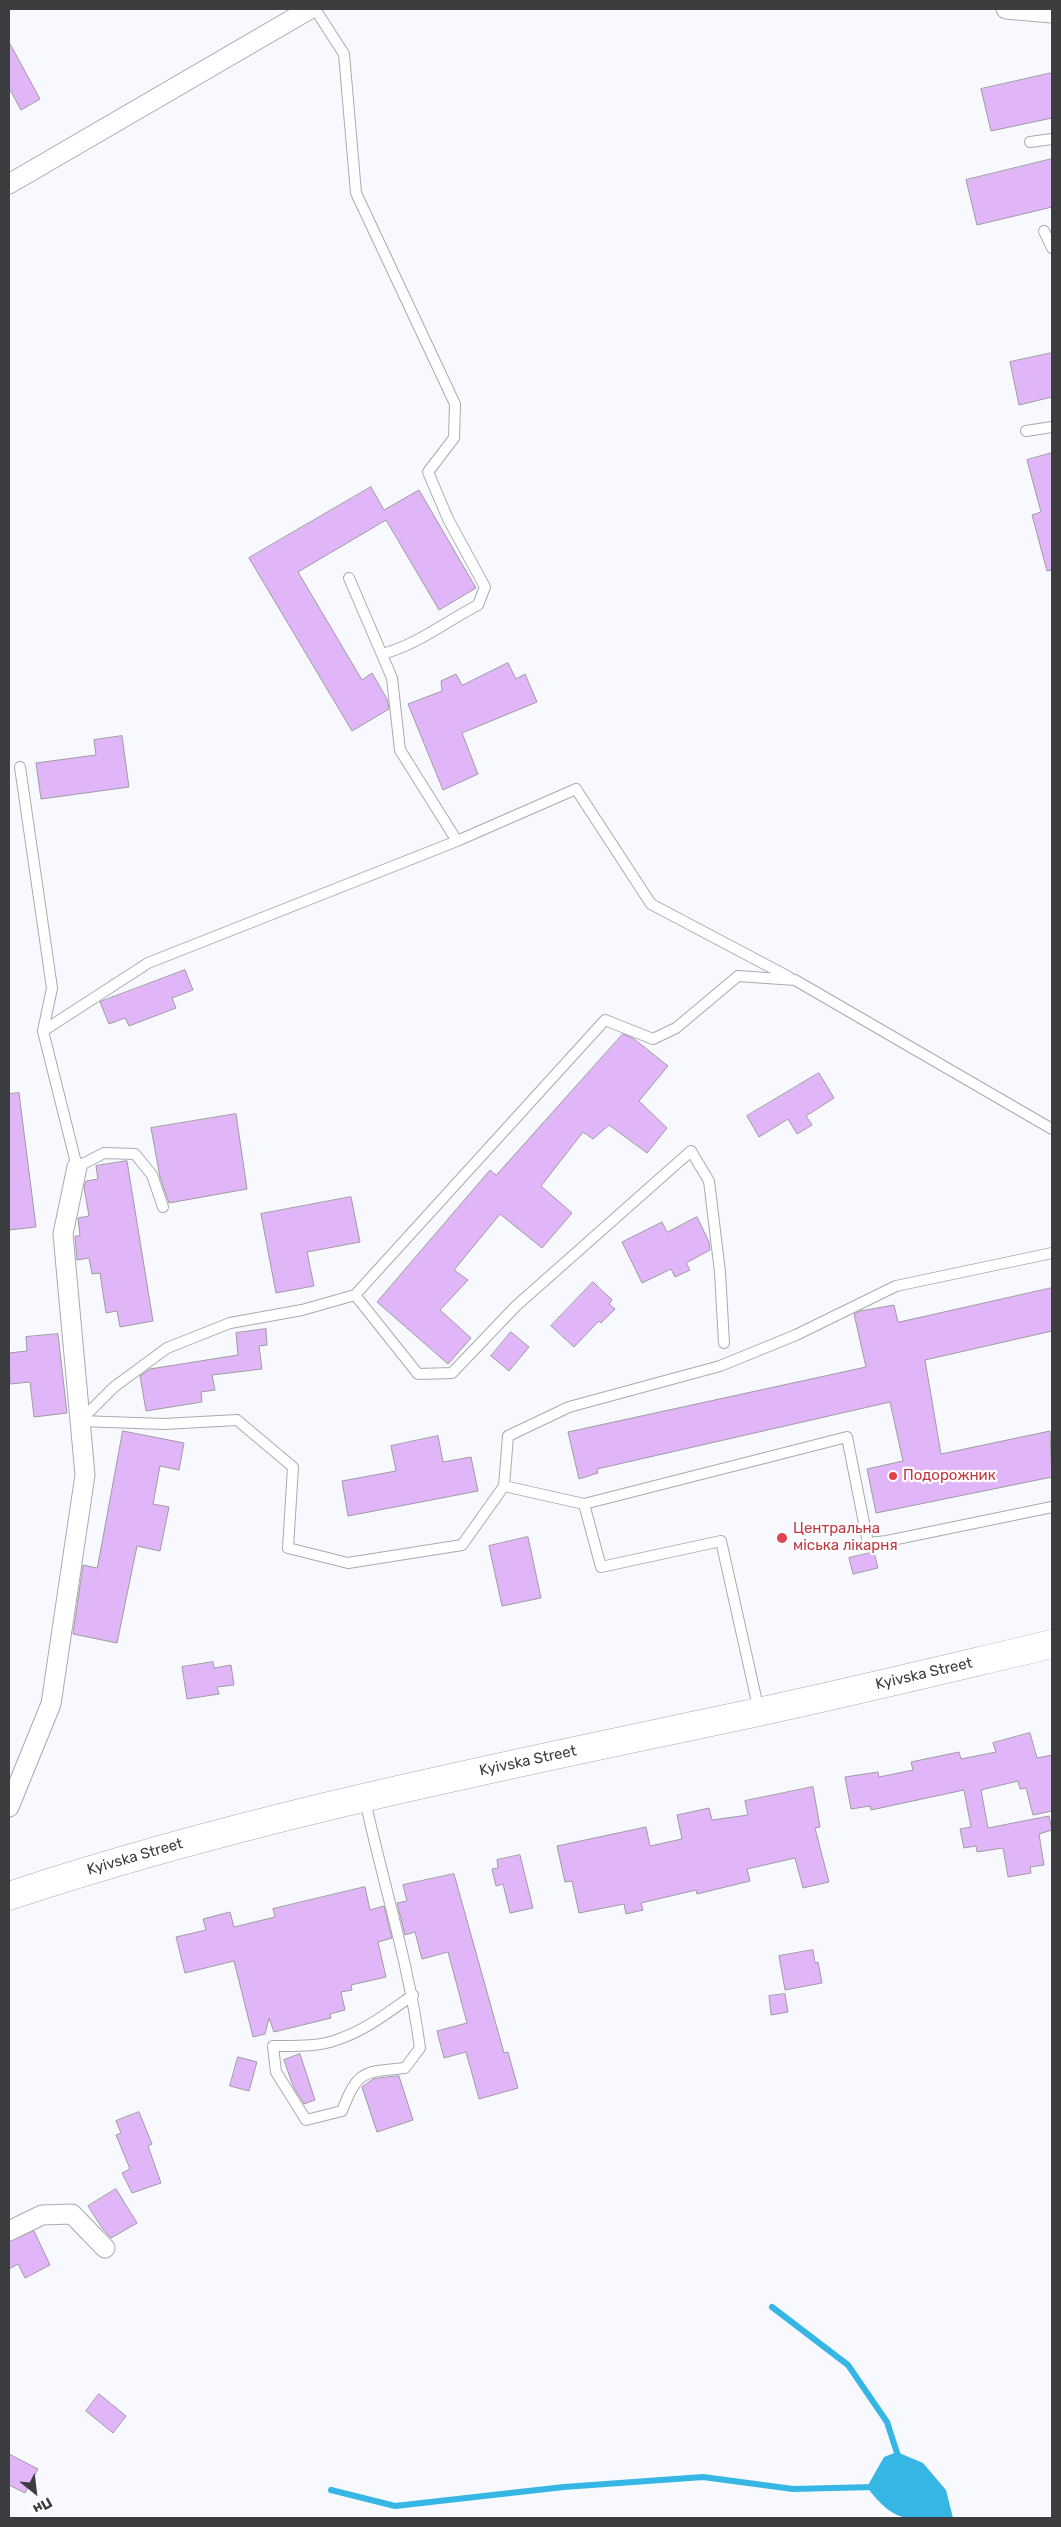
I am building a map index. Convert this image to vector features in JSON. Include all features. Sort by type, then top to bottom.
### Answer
[{"type":"main road","name":"Kyivska Street","points":[[9,1896],[106,1864],[364,1796],[759,1712],[1052,1644]]},
{"type":"street","points":[[9,184],[310,9]]},
{"type":"street","points":[[1006,9],[1052,13]]},
{"type":"street","points":[[9,1807],[51,1704],[85,1475],[63,1234],[77,1167]]},
{"type":"street","points":[[9,2231],[42,2215],[72,2214],[105,2248]]},
{"type":"lane","points":[[315,9],[344,54],[356,193],[455,404],[454,438],[428,472],[448,519],[485,586],[478,605],[448,620],[426,636],[401,649],[382,654]]},
{"type":"lane","points":[[1030,142],[1052,139]]},
{"type":"lane","points":[[1044,232],[1052,248]]},
{"type":"lane","points":[[1026,431],[1052,427]]},
{"type":"lane","points":[[349,578],[392,678],[400,750],[457,841]]},
{"type":"lane","points":[[20,767],[52,988],[43,1032],[77,1167],[104,1153],[135,1154],[152,1175],[163,1207]]},
{"type":"lane","points":[[43,1032],[148,963],[457,841],[576,789],[651,904],[795,980],[1052,1129]]},
{"type":"lane","points":[[80,1421],[114,1387],[167,1348],[230,1323],[302,1310],[355,1295],[605,1020],[653,1039],[676,1028],[738,976],[795,980]]},
{"type":"lane","points":[[355,1295],[418,1374],[452,1373],[516,1306],[691,1151],[709,1181],[720,1272],[724,1343]]},
{"type":"lane","points":[[80,1421],[164,1424],[237,1420],[292,1466],[288,1548],[348,1563],[462,1546],[504,1486],[508,1436],[570,1407],[720,1366],[796,1335],[896,1286],[1052,1254]]},
{"type":"lane","points":[[504,1486],[584,1504],[846,1436],[868,1543],[887,1541],[1052,1507]]},
{"type":"lane","points":[[584,1504],[601,1567],[721,1541],[759,1712]]},
{"type":"lane","points":[[364,1796],[382,1881],[413,1995],[420,2048],[405,2068],[369,2071],[352,2087],[342,2111],[306,2120],[276,2072],[273,2046],[300,2046],[339,2040],[380,2018],[413,1995]]},
{"type":"water","points":[[897,2452],[923,2463],[946,2490],[953,2518],[904,2517],[895,2514],[877,2500],[867,2487],[884,2457]]},
{"type":"building","points":[[9,42],[40,99],[21,110],[9,88]]},
{"type":"building","points":[[1052,73],[1052,118],[991,131],[981,89]]},
{"type":"building","points":[[1052,159],[1052,207],[977,225],[966,180]]},
{"type":"building","points":[[1052,353],[1052,397],[1019,405],[1010,362]]},
{"type":"building","points":[[1052,453],[1052,570],[1047,571],[1032,515],[1041,512],[1027,460]]},
{"type":"building","points":[[371,487],[384,510],[419,490],[476,588],[439,610],[386,520],[298,572],[362,680],[372,673],[387,699],[389,709],[352,731],[249,558]]},
{"type":"building","points":[[508,663],[516,679],[525,674],[537,702],[462,733],[478,774],[443,790],[408,704],[442,691],[441,681],[456,674],[462,685]]},
{"type":"building","points":[[122,736],[129,787],[41,799],[36,763],[96,755],[94,740]]},
{"type":"building","points":[[185,970],[193,990],[172,998],[176,1008],[129,1026],[125,1018],[109,1024],[100,1002]]},
{"type":"building","points":[[623,1034],[634,1039],[668,1066],[639,1101],[667,1128],[647,1153],[609,1125],[593,1139],[583,1132],[541,1186],[572,1213],[542,1248],[500,1214],[454,1270],[468,1280],[440,1310],[471,1338],[448,1364],[377,1302],[490,1170],[496,1175]]},
{"type":"building","points":[[819,1073],[834,1098],[806,1116],[812,1125],[797,1134],[788,1119],[759,1137],[747,1116]]},
{"type":"building","points":[[19,1093],[36,1227],[9,1230],[9,1094]]},
{"type":"building","points":[[236,1114],[247,1189],[169,1203],[160,1177],[151,1128]]},
{"type":"building","points":[[127,1161],[153,1321],[120,1327],[117,1311],[106,1313],[100,1273],[92,1274],[89,1258],[77,1260],[75,1236],[80,1236],[78,1218],[89,1216],[84,1187],[86,1181],[98,1179],[96,1166]]},
{"type":"building","points":[[351,1197],[360,1242],[307,1252],[314,1286],[276,1293],[261,1214]]},
{"type":"building","points":[[697,1217],[709,1242],[710,1250],[686,1263],[690,1270],[675,1277],[671,1269],[642,1283],[622,1242],[662,1222],[667,1232]]},
{"type":"building","points":[[593,1282],[612,1300],[609,1304],[615,1309],[601,1323],[599,1321],[574,1347],[551,1326]]},
{"type":"building","points":[[1052,1288],[1052,1331],[925,1360],[941,1454],[1050,1431],[1052,1477],[876,1513],[867,1469],[903,1461],[890,1402],[597,1469],[598,1473],[579,1479],[568,1432],[866,1367],[854,1314],[860,1311],[894,1305],[898,1322]]},
{"type":"building","points":[[266,1329],[267,1345],[259,1346],[262,1369],[212,1375],[215,1390],[201,1392],[202,1402],[146,1411],[140,1376],[150,1369],[238,1355],[236,1333]]},
{"type":"building","points":[[511,1332],[529,1347],[509,1371],[491,1356]]},
{"type":"building","points":[[58,1334],[67,1413],[34,1417],[30,1382],[10,1384],[9,1353],[27,1351],[26,1337]]},
{"type":"building","points":[[123,1431],[184,1443],[179,1470],[160,1466],[153,1504],[169,1507],[160,1551],[137,1546],[117,1643],[73,1634],[83,1565],[97,1568]]},
{"type":"building","points":[[438,1436],[443,1462],[471,1457],[478,1491],[348,1516],[342,1481],[396,1471],[391,1446]]},
{"type":"building","points":[[528,1537],[541,1598],[502,1606],[489,1546]]},
{"type":"building","points":[[874,1552],[878,1568],[853,1574],[849,1558]]},
{"type":"building","points":[[213,1662],[214,1668],[231,1665],[234,1685],[217,1687],[219,1694],[187,1699],[182,1667]]},
{"type":"building","points":[[1030,1733],[1037,1758],[1052,1755],[1052,1811],[1033,1815],[1026,1788],[1020,1789],[1018,1781],[981,1790],[988,1828],[1049,1816],[1052,1830],[1039,1834],[1044,1865],[1030,1867],[1031,1873],[1008,1877],[1003,1848],[977,1852],[976,1846],[964,1848],[960,1829],[971,1827],[964,1790],[871,1810],[870,1806],[851,1809],[845,1777],[878,1772],[879,1777],[913,1770],[911,1762],[959,1752],[961,1759],[996,1752],[993,1743]]},
{"type":"building","points":[[813,1787],[820,1827],[815,1828],[829,1882],[803,1888],[795,1858],[747,1869],[750,1881],[697,1894],[696,1890],[641,1903],[643,1910],[626,1914],[624,1904],[579,1913],[572,1881],[565,1882],[557,1846],[646,1827],[650,1846],[682,1839],[677,1815],[709,1808],[712,1820],[748,1815],[745,1801]]},
{"type":"building","points":[[520,1855],[533,1908],[510,1913],[503,1884],[496,1886],[492,1869],[498,1868],[497,1860]]},
{"type":"building","points":[[454,1874],[504,2053],[508,2052],[518,2088],[479,2099],[466,2052],[444,2058],[437,2031],[467,2023],[448,1952],[422,1959],[415,1932],[405,1935],[397,1903],[407,1901],[403,1885]]},
{"type":"building","points":[[365,1887],[370,1910],[384,1906],[392,1938],[378,1942],[386,1977],[351,1985],[352,1990],[341,1992],[345,2010],[330,2014],[331,2018],[274,2032],[269,2018],[265,2034],[253,2037],[234,1961],[185,1973],[176,1937],[206,1930],[203,1919],[230,1912],[234,1927],[275,1917],[273,1909]]},
{"type":"building","points":[[813,1950],[815,1963],[818,1962],[822,1983],[785,1990],[779,1956]]},
{"type":"building","points":[[785,1994],[788,2012],[771,2015],[769,1996]]},
{"type":"building","points":[[300,2054],[315,2100],[304,2104],[293,2086],[284,2060]]},
{"type":"building","points":[[238,2057],[257,2062],[249,2091],[230,2086]]},
{"type":"building","points":[[399,2076],[413,2120],[377,2132],[362,2087],[373,2079]]},
{"type":"building","points":[[139,2112],[152,2144],[148,2146],[161,2183],[132,2193],[122,2173],[130,2169],[116,2135],[121,2133],[116,2121]]},
{"type":"building","points":[[116,2189],[137,2223],[111,2238],[88,2206]]},
{"type":"building","points":[[34,2231],[50,2265],[25,2278],[18,2264],[9,2269],[9,2242]]},
{"type":"building","points":[[99,2394],[126,2416],[113,2433],[86,2411]]},
{"type":"building","points":[[9,2454],[38,2469],[25,2493],[9,2485]]},
{"type":"waterway","points":[[772,2307],[848,2365],[887,2422],[899,2459]]},
{"type":"waterway","points":[[331,2490],[395,2506],[564,2487],[703,2477],[793,2489],[874,2487]]},
{"type":"place","name":"Подорожник","points":[[893,1476]]},
{"type":"place","name":"Центральна міська лікарня","points":[[782,1538]]}]
